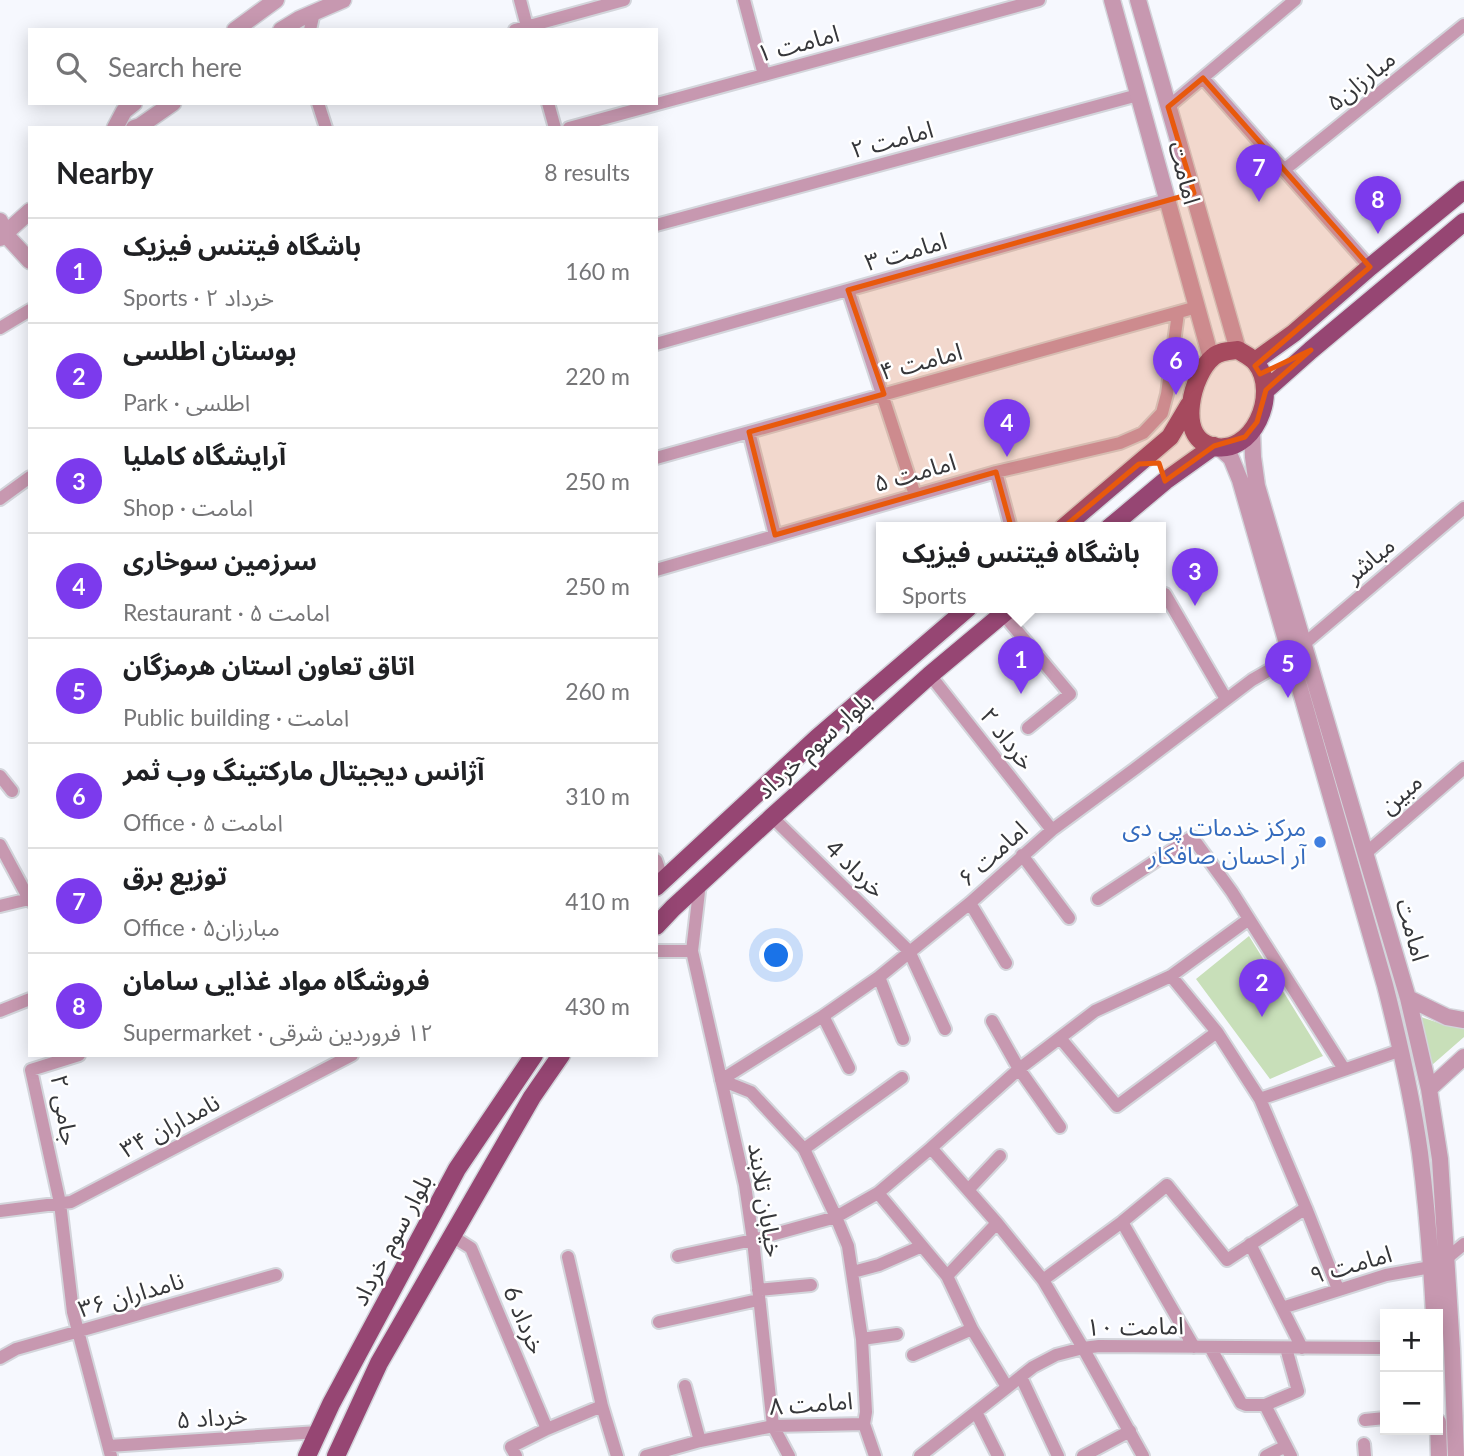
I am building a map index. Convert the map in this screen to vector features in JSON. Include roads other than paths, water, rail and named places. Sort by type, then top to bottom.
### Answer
[{"type":"main road","points":[[1255,361],[1294,333],[1464,190]]},
{"type":"main road","points":[[1266,390],[1464,222]]},
{"type":"main road","points":[[1294,333],[1288,345],[1291,354],[1297,355],[1311,350]]},
{"type":"main road","points":[[1238,350],[1255,361],[1261,373],[1266,390],[1262,410],[1245,438],[1232,446],[1207,445],[1194,430],[1190,420],[1196,381],[1211,358],[1226,351],[1238,350]]},
{"type":"main road","points":[[1070,522],[1170,437],[1191,402]]},
{"type":"main road","points":[[1116,522],[1165,481],[1217,447]]},
{"type":"main road","points":[[1139,464],[1149,460],[1159,463],[1165,471],[1165,481]]},
{"type":"main road","name":"بلوار سوم خرداد","points":[[660,884],[817,738],[962,613]]},
{"type":"main road","name":"بلوار سوم خرداد","points":[[658,924],[930,675],[1005,613]]},
{"type":"main road","name":"بلوار سوم خرداد","points":[[307,1456],[331,1405],[457,1170],[533,1057]]},
{"type":"main road","name":"بلوار سوم خرداد","points":[[336,1456],[379,1363],[532,1097],[560,1057]]},
{"type":"street","points":[[238,28],[276,0]]},
{"type":"street","points":[[284,28],[342,0]]},
{"type":"street","points":[[520,0],[523,28]]},
{"type":"street","points":[[526,28],[624,0]]},
{"type":"street","points":[[744,0],[764,75]]},
{"type":"street","name":"امامت ۱","points":[[658,104],[1039,0]]},
{"type":"street","name":"امامت","points":[[1112,0],[1211,358]]},
{"type":"street","name":"امامت","points":[[1138,0],[1238,350]]},
{"type":"street","points":[[1168,107],[1295,0]]},
{"type":"street","points":[[310,28],[314,12]]},
{"type":"street","name":"مبارزان۵","points":[[1284,170],[1464,25]]},
{"type":"street","points":[[1203,78],[1370,267]]},
{"type":"street","name":"امامت ۲","points":[[658,224],[1138,95]]},
{"type":"street","points":[[116,126],[124,111],[132,105]]},
{"type":"street","points":[[140,126],[170,105]]},
{"type":"street","points":[[319,105],[325,126]]},
{"type":"street","points":[[549,105],[554,126]]},
{"type":"street","name":"امامت ۱","points":[[576,126],[654,105]]},
{"type":"street","name":"امامت ۳","points":[[658,343],[1167,200]]},
{"type":"street","points":[[28,212],[2,231],[28,259]]},
{"type":"street","points":[[848,290],[915,495]]},
{"type":"street","name":"امامت ۴","points":[[658,457],[1197,307]]},
{"type":"street","points":[[0,328],[28,311]]},
{"type":"street","name":"امامت ۵","points":[[658,569],[996,472],[1120,443],[1143,433],[1162,413],[1178,313]]},
{"type":"street","name":"امامت","points":[[1252,430],[1257,486],[1408,998],[1429,1089],[1440,1159],[1460,1415],[1456,1456]]},
{"type":"street","points":[[749,432],[775,536]]},
{"type":"street","name":"امامت","points":[[1217,447],[1231,458],[1240,480],[1385,985],[1401,1050],[1419,1153],[1434,1309]]},
{"type":"street","points":[[996,472],[1009,522]]},
{"type":"street","points":[[0,499],[28,478]]},
{"type":"street","name":"مباشر","points":[[1304,643],[1464,508]]},
{"type":"street","points":[[1166,596],[1226,699]]},
{"type":"street","points":[[1009,613],[1070,694],[1027,728]]},
{"type":"street","name":"امامت ۶","points":[[720,1080],[823,1016],[879,977],[970,903],[1052,830],[1252,680],[1292,657]]},
{"type":"street","name":"خرداد ۲","points":[[930,675],[1052,830]]},
{"type":"street","name":"مبین","points":[[1366,853],[1464,768]]},
{"type":"street","points":[[0,776],[12,791]]},
{"type":"street","name":"خرداد 4","points":[[772,817],[909,951]]},
{"type":"street","points":[[1098,899],[1192,837],[1232,892],[1344,1069]]},
{"type":"street","points":[[0,845],[28,898]]},
{"type":"street","points":[[1021,855],[1069,918]]},
{"type":"street","name":"خیابان تلابند","points":[[700,883],[692,951],[745,1185],[773,1426],[789,1456]]},
{"type":"street","points":[[0,906],[28,900]]},
{"type":"street","points":[[970,903],[1006,963]]},
{"type":"street","points":[[678,1255],[753,1240],[836,1217],[878,1193],[1019,1069],[1095,1011],[1171,976],[1249,919]]},
{"type":"street","points":[[658,951],[692,951]]},
{"type":"street","points":[[909,951],[945,1029]]},
{"type":"street","points":[[1171,976],[1217,1032],[1260,1099],[1338,1289]]},
{"type":"street","points":[[879,977],[903,1039]]},
{"type":"street","points":[[1408,998],[1447,1017],[1464,1020]]},
{"type":"street","points":[[0,1011],[28,1000]]},
{"type":"street","points":[[823,1016],[849,1068]]},
{"type":"street","points":[[992,1021],[1019,1069],[1060,1127]]},
{"type":"street","points":[[1060,1038],[1117,1106],[1217,1032]]},
{"type":"street","points":[[1260,1099],[1401,1050]]},
{"type":"street","name":"جامی ۲","points":[[60,1203],[31,1070],[73,1057]]},
{"type":"street","name":"نامداران ۳۴","points":[[0,1211],[71,1202],[348,1057]]},
{"type":"street","points":[[1429,1089],[1464,1057]]},
{"type":"street","points":[[804,1149],[902,1078]]},
{"type":"street","name":"امامت ۸","points":[[648,1456],[700,1441],[773,1426],[864,1424],[866,1412],[862,1339],[853,1272],[848,1246],[836,1217],[804,1149],[751,1092],[720,1080]]},
{"type":"street","points":[[931,1148],[1043,1280],[1143,1456]]},
{"type":"street","points":[[968,1190],[1000,1156]]},
{"type":"street","points":[[1043,1280],[1167,1185],[1227,1260],[1306,1208]]},
{"type":"street","points":[[878,1193],[947,1276],[972,1329],[1007,1387]]},
{"type":"street","points":[[60,1203],[73,1312],[110,1451]]},
{"type":"street","points":[[1122,1222],[1194,1347]]},
{"type":"street","points":[[947,1276],[997,1223]]},
{"type":"street","name":"خرداد 6","points":[[452,1236],[471,1248],[547,1429]]},
{"type":"street","points":[[1250,1244],[1302,1348]]},
{"type":"street","points":[[1447,1259],[1464,1244]]},
{"type":"street","points":[[853,1272],[879,1265],[922,1246]]},
{"type":"street","points":[[568,1257],[602,1406],[617,1456]]},
{"type":"street","name":"امامت ۹","points":[[1282,1308],[1385,1275],[1431,1267]]},
{"type":"street","name":"نامداران ۳۶","points":[[0,1358],[16,1349],[276,1275]]},
{"type":"street","points":[[659,1322],[758,1295],[811,1286]]},
{"type":"street","points":[[913,1355],[972,1329]]},
{"type":"street","points":[[862,1339],[897,1334]]},
{"type":"street","points":[[1210,1347],[1241,1403],[1246,1405],[1265,1405],[1298,1391],[1286,1348]]},
{"type":"street","name":"امامت ۱۰","points":[[920,1456],[1033,1367],[1056,1355],[1083,1348],[1380,1348]]},
{"type":"street","points":[[1021,1377],[1058,1456]]},
{"type":"street","points":[[685,1386],[700,1441]]},
{"type":"street","points":[[1265,1405],[1288,1451],[1266,1456]]},
{"type":"street","points":[[516,1456],[511,1447],[602,1406]]},
{"type":"street","points":[[976,1412],[998,1456]]},
{"type":"street","points":[[1365,1420],[1380,1418]]},
{"type":"street","points":[[864,1424],[874,1456]]},
{"type":"street","points":[[1083,1456],[1130,1431]]},
{"type":"street","name":"خرداد ۵","points":[[110,1451],[318,1432]]},
{"type":"street","points":[[1438,1435],[1439,1456]]},
{"type":"place","name":"توزیع برق","points":[[1259,202]]},
{"type":"place","name":"فروشگاه مواد غذایی سامان","points":[[1378,234]]},
{"type":"place","name":"آژانس دیجیتال مارکتینگ وب ثمر","points":[[1176,395]]},
{"type":"place","name":"سرزمین سوخاری","points":[[1007,457]]},
{"type":"place","name":"آرایشگاه کاملیا","points":[[1195,606]]},
{"type":"place","name":"باشگاه فیتنس فیزیک","points":[[1021,694]]},
{"type":"place","name":"اتاق تعاون استان هرمزگان","points":[[1288,698]]},
{"type":"place","name":"مرکز خدمات پی دی آر احسان صافکار","points":[[1320,842]]},
{"type":"place","name":"بوستان اطلسی","points":[[1262,1017]]}]
